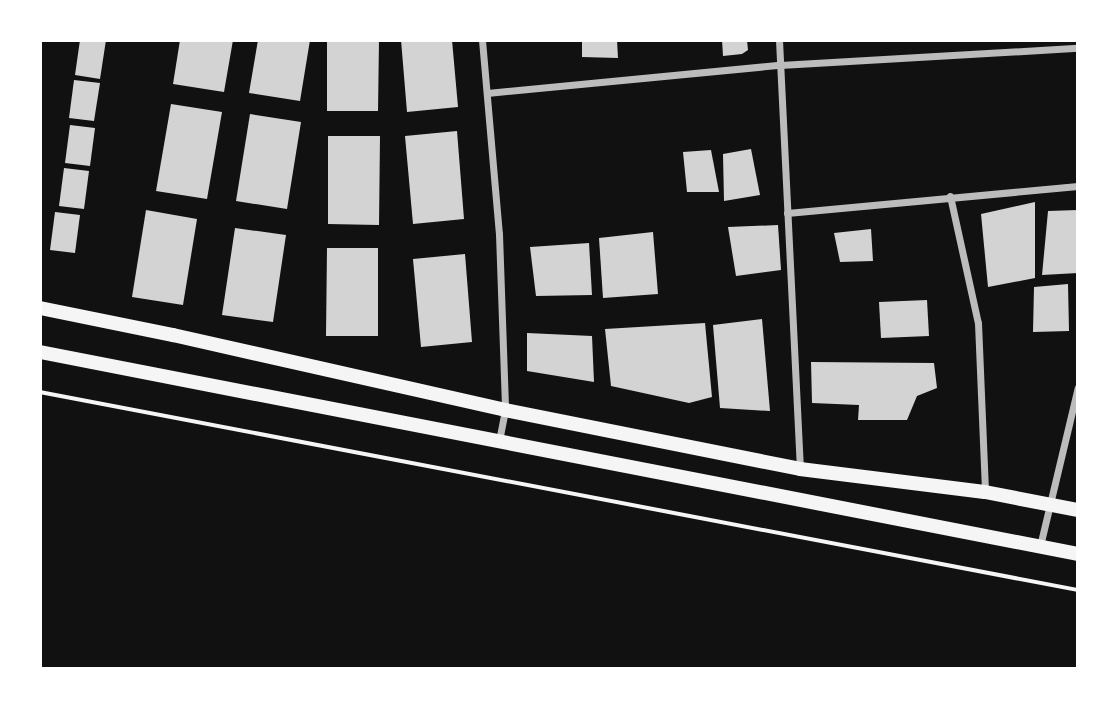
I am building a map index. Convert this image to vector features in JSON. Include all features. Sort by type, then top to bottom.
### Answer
[{"type":"main road","points":[[40,308],[173,335],[505,410],[800,469],[985,492],[1078,510]]},
{"type":"main road","points":[[40,352],[1078,554]]},
{"type":"street","points":[[482,40],[499,234],[505,410],[499,440]]},
{"type":"street","points":[[779,40],[800,469]]},
{"type":"street","points":[[487,93],[780,65],[1078,48]]},
{"type":"street","points":[[787,213],[1078,186]]},
{"type":"street","points":[[950,197],[978,323],[985,492]]},
{"type":"street","points":[[1040,547],[1048,504],[1078,387]]},
{"type":"path","points":[[40,392],[1078,590]]},
{"type":"building","points":[[80,40],[106,40],[100,79],[75,75]]},
{"type":"building","points":[[180,40],[233,40],[224,92],[173,84]]},
{"type":"building","points":[[258,40],[310,40],[300,101],[249,93]]},
{"type":"building","points":[[327,40],[379,40],[378,111],[327,111]]},
{"type":"building","points":[[401,40],[452,40],[458,107],[407,112]]},
{"type":"building","points":[[582,40],[617,40],[618,58],[582,57]]},
{"type":"building","points":[[722,40],[747,40],[748,50],[742,54],[723,56]]},
{"type":"building","points":[[74,80],[100,83],[94,121],[69,118]]},
{"type":"building","points":[[171,104],[222,112],[207,199],[156,191]]},
{"type":"building","points":[[250,114],[301,122],[287,209],[236,201]]},
{"type":"building","points":[[70,125],[95,128],[90,166],[65,163]]},
{"type":"building","points":[[457,131],[464,219],[413,224],[405,136]]},
{"type":"building","points":[[328,136],[380,136],[379,225],[328,224]]},
{"type":"building","points":[[751,149],[760,195],[724,201],[723,154]]},
{"type":"building","points":[[711,150],[719,192],[687,192],[683,152]]},
{"type":"building","points":[[64,168],[89,171],[84,209],[59,206]]},
{"type":"building","points":[[1035,202],[1035,278],[988,287],[981,214]]},
{"type":"building","points":[[146,210],[197,219],[183,305],[132,297]]},
{"type":"building","points":[[1078,210],[1078,273],[1042,275],[1048,211]]},
{"type":"building","points":[[55,212],[80,215],[75,253],[50,250]]},
{"type":"building","points":[[778,225],[781,270],[736,276],[728,227]]},
{"type":"building","points":[[235,228],[286,235],[273,322],[222,315]]},
{"type":"building","points":[[871,229],[873,261],[840,262],[834,233]]},
{"type":"building","points":[[653,232],[658,294],[603,298],[599,238]]},
{"type":"building","points":[[589,243],[592,295],[536,296],[530,247]]},
{"type":"building","points":[[327,248],[378,248],[378,336],[326,336]]},
{"type":"building","points":[[465,254],[472,342],[421,347],[413,259]]},
{"type":"building","points":[[1068,284],[1069,331],[1033,332],[1034,287]]},
{"type":"building","points":[[927,300],[929,336],[881,338],[879,302]]},
{"type":"building","points":[[762,319],[770,411],[720,408],[713,325]]},
{"type":"building","points":[[705,323],[712,397],[689,403],[611,386],[605,329]]},
{"type":"building","points":[[527,333],[592,336],[594,382],[527,371]]},
{"type":"building","points":[[811,362],[934,363],[937,388],[917,396],[907,420],[858,420],[859,405],[812,403]]}]
